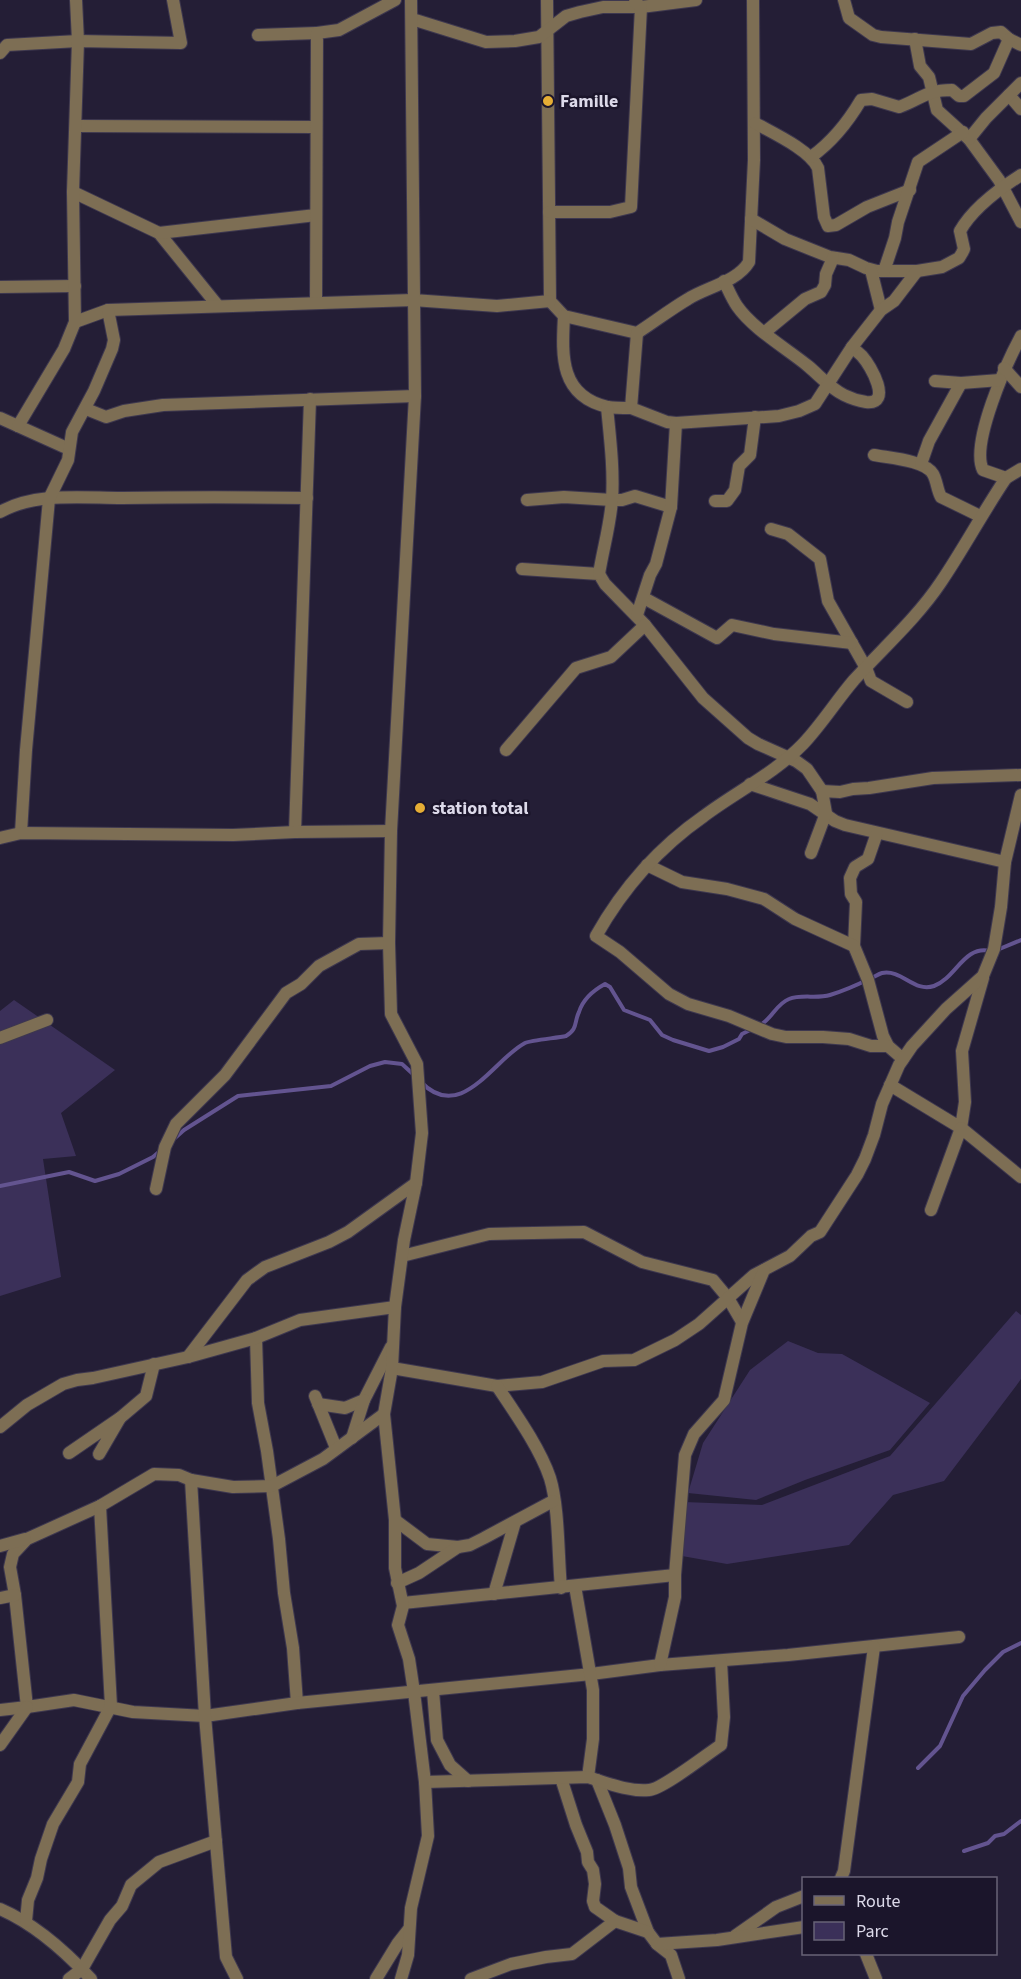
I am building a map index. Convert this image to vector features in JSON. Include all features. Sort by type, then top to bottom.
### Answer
[{"type":"street","points":[[18,426],[64,349],[75,322],[73,192],[76,126],[75,72],[78,41],[76,0]]},
{"type":"street","points":[[0,53],[7,45],[78,41],[181,43],[173,0]]},
{"type":"street","points":[[258,35],[339,30],[395,0]]},
{"type":"street","points":[[393,1979],[403,1975],[408,1955],[411,1908],[428,1836],[425,1782],[414,1692],[409,1659],[398,1624],[403,1603],[395,1568],[394,1520],[384,1414],[392,1368],[395,1307],[422,1133],[417,1064],[391,1014],[389,943],[391,831],[415,396],[411,0]]},
{"type":"street","points":[[547,0],[550,301],[564,316],[637,333],[689,298],[724,281],[746,267],[749,262],[755,123],[753,0]]},
{"type":"street","points":[[412,19],[486,42],[539,38],[566,16],[603,7],[696,0]]},
{"type":"street","points":[[844,0],[849,18],[873,35],[971,44],[992,33],[1001,32],[1021,45]]},
{"type":"street","points":[[549,212],[610,212],[631,207],[636,4]]},
{"type":"street","points":[[316,303],[317,33]]},
{"type":"street","points":[[915,39],[920,66],[929,77],[937,110],[966,135],[1002,187],[1021,222]]},
{"type":"street","points":[[812,157],[825,147],[841,129],[861,100],[872,99],[899,107],[932,92],[952,90],[961,96],[972,91],[994,74],[1009,39]]},
{"type":"street","points":[[881,310],[878,271],[895,238],[918,162],[966,135],[1021,82]]},
{"type":"street","points":[[1009,95],[1021,109]]},
{"type":"street","points":[[755,123],[812,157],[818,168],[824,217],[828,226],[910,190]]},
{"type":"street","points":[[76,126],[316,127]]},
{"type":"street","points":[[751,219],[785,239],[833,258],[849,260],[878,271],[917,271],[942,267],[959,258],[964,249],[960,231],[968,218],[1002,187],[1021,176]]},
{"type":"street","points":[[73,192],[159,233],[218,306]]},
{"type":"street","points":[[159,233],[316,215]]},
{"type":"street","points":[[765,333],[805,299],[822,292],[833,258]]},
{"type":"street","points":[[564,316],[562,352],[570,382],[577,391],[592,400],[608,407],[631,408],[676,423],[779,416],[815,404],[852,347],[881,310],[894,301],[917,271]]},
{"type":"street","points":[[724,281],[737,306],[765,333],[806,364],[828,385],[845,396],[874,402],[878,399],[878,386],[869,365],[852,347]]},
{"type":"street","points":[[0,287],[75,286]]},
{"type":"street","points":[[75,322],[108,310],[413,300],[497,306],[550,301]]},
{"type":"street","points":[[21,833],[26,750],[49,499],[68,460],[72,432],[102,375],[114,340],[108,310]]},
{"type":"street","points":[[631,408],[637,333]]},
{"type":"street","points":[[1006,478],[983,470],[979,457],[1002,374],[1021,336]]},
{"type":"street","points":[[935,381],[961,383],[1002,374],[1021,387]]},
{"type":"street","points":[[921,464],[929,441],[961,383]]},
{"type":"street","points":[[86,409],[106,417],[123,411],[163,405],[415,396]]},
{"type":"street","points":[[295,832],[310,399]]},
{"type":"street","points":[[608,407],[613,469],[612,500],[609,530],[599,574],[605,584],[641,620],[703,698],[748,738],[796,761],[807,769],[822,791],[826,813],[811,853]]},
{"type":"street","points":[[715,501],[727,501],[735,490],[739,466],[750,455],[755,417]]},
{"type":"street","points":[[0,418],[69,449]]},
{"type":"street","points":[[506,750],[576,668],[611,657],[641,620],[644,598],[650,575],[660,552],[670,507],[676,423]]},
{"type":"street","points":[[874,455],[921,464],[933,474],[941,497],[980,516]]},
{"type":"street","points":[[888,1046],[871,1046],[849,1040],[823,1037],[786,1037],[688,1004],[669,994],[620,952],[596,936],[618,898],[646,866],[702,817],[788,758],[827,717],[852,682],[905,626],[940,583],[1006,478],[1021,469]]},
{"type":"street","points":[[527,500],[564,496],[622,500],[635,495],[670,507]]},
{"type":"street","points":[[0,512],[15,504],[49,499],[217,496],[307,498]]},
{"type":"street","points":[[771,529],[788,534],[819,560],[828,601],[871,681],[907,702]]},
{"type":"street","points":[[522,569],[599,574]]},
{"type":"street","points":[[644,598],[717,638],[732,625],[774,634],[852,643]]},
{"type":"street","points":[[822,791],[840,792],[933,778],[1021,775]]},
{"type":"street","points":[[750,784],[810,804],[835,821],[877,833],[1005,862]]},
{"type":"street","points":[[931,1210],[961,1128],[965,1102],[962,1051],[983,976],[994,949],[1005,862],[1021,795]]},
{"type":"street","points":[[0,838],[21,833],[233,835],[391,831]]},
{"type":"street","points":[[877,833],[868,859],[855,867],[850,878],[851,894],[856,902],[854,946],[868,980],[879,1025],[888,1046],[903,1059]]},
{"type":"street","points":[[646,866],[682,882],[764,899],[795,919],[854,946]]},
{"type":"street","points":[[156,1190],[165,1147],[176,1124],[225,1075],[286,993],[301,984],[319,966],[359,944],[389,943]]},
{"type":"street","points":[[392,1368],[497,1386],[542,1382],[603,1361],[634,1360],[675,1340],[699,1323],[754,1275],[790,1256],[811,1236],[820,1232],[865,1160],[882,1104],[903,1059],[946,1009],[983,976]]},
{"type":"street","points":[[0,1038],[46,1020]]},
{"type":"street","points":[[890,1085],[961,1128],[1021,1177]]},
{"type":"street","points":[[188,1357],[248,1280],[265,1268],[348,1232],[416,1183]]},
{"type":"street","points":[[402,1256],[489,1234],[584,1232],[642,1262],[713,1280],[728,1298],[742,1322]]},
{"type":"street","points":[[660,1665],[675,1597],[685,1455],[694,1434],[724,1400],[742,1322],[764,1270]]},
{"type":"street","points":[[0,1427],[27,1405],[63,1384],[76,1380],[188,1357],[256,1338],[300,1320],[395,1307]]},
{"type":"street","points":[[256,1338],[258,1403],[272,1486],[284,1593],[293,1648],[297,1703]]},
{"type":"street","points":[[351,1438],[363,1400],[393,1343]]},
{"type":"street","points":[[69,1453],[120,1418],[146,1396],[154,1364]]},
{"type":"street","points":[[497,1386],[525,1428],[550,1478],[561,1588]]},
{"type":"street","points":[[336,1448],[317,1400],[345,1408],[363,1400]]},
{"type":"street","points":[[0,1546],[27,1539],[100,1506],[154,1474],[179,1475],[191,1480],[233,1487],[272,1486],[310,1466],[384,1414]]},
{"type":"street","points":[[99,1454],[120,1418]]},
{"type":"street","points":[[191,1480],[205,1716],[226,1957],[237,1979]]},
{"type":"street","points":[[394,1520],[427,1544],[458,1547],[470,1545],[553,1501]]},
{"type":"street","points":[[26,1921],[28,1900],[53,1824],[78,1782],[80,1764],[111,1706],[100,1506]]},
{"type":"street","points":[[494,1594],[514,1522]]},
{"type":"street","points":[[0,1745],[27,1707],[10,1567],[13,1554],[27,1539]]},
{"type":"street","points":[[397,1583],[418,1573],[458,1547]]},
{"type":"street","points":[[395,1568],[418,1573]]},
{"type":"street","points":[[403,1603],[675,1575]]},
{"type":"street","points":[[575,1586],[591,1674],[592,1779],[621,1841],[629,1868],[631,1887],[648,1932],[657,1944],[671,1955],[679,1979]]},
{"type":"street","points":[[0,1598],[15,1595]]},
{"type":"street","points":[[0,1710],[67,1700],[145,1713],[205,1716],[297,1703],[660,1665],[874,1647],[959,1637]]},
{"type":"street","points":[[841,1877],[874,1647]]},
{"type":"street","points":[[425,1782],[561,1778],[592,1779],[638,1789],[656,1789],[720,1746],[724,1717],[721,1661]]},
{"type":"street","points":[[433,1690],[437,1740],[450,1765],[468,1781]]},
{"type":"street","points":[[419,1734],[436,1732]]},
{"type":"street","points":[[561,1778],[587,1852],[588,1862],[593,1870],[595,1907],[615,1921],[648,1932]]},
{"type":"street","points":[[69,1979],[82,1969],[110,1920],[122,1906],[131,1885],[159,1862],[216,1841]]},
{"type":"street","points":[[734,1937],[756,1919],[776,1907],[802,1897]]},
{"type":"street","points":[[0,1909],[26,1921],[92,1979]]},
{"type":"street","points":[[471,1979],[511,1965],[572,1954],[615,1921]]},
{"type":"street","points":[[657,1944],[734,1937],[802,1927]]},
{"type":"street","points":[[375,1979],[409,1929]]},
{"type":"street","points":[[867,1955],[876,1979]]},
{"type":"green space","points":[[14,1000],[115,1070],[61,1113],[76,1156],[43,1159],[61,1277],[0,1296],[0,1011]]},
{"type":"green space","points":[[1016,1311],[1021,1315],[1021,1379],[944,1481],[893,1495],[849,1545],[727,1564],[682,1556],[684,1502],[762,1505],[890,1456]]},
{"type":"green space","points":[[788,1341],[818,1353],[842,1354],[930,1403],[890,1450],[756,1500],[688,1493],[703,1443],[750,1370]]},
{"type":"waterway","points":[[997,950],[1021,940]]},
{"type":"waterway","points":[[759,1026],[789,999],[830,995],[882,973],[896,974],[920,986],[934,986],[942,982],[973,953],[981,950],[990,951]]},
{"type":"waterway","points":[[421,1082],[436,1093],[450,1096],[463,1092],[525,1043],[566,1036],[570,1033],[583,1003],[605,984],[610,987],[624,1010],[650,1020],[662,1035],[673,1040],[709,1051],[739,1039],[742,1034],[752,1029]]},
{"type":"waterway","points":[[175,1138],[238,1096],[331,1086],[370,1066],[385,1062],[402,1064],[414,1075]]},
{"type":"waterway","points":[[0,1186],[69,1172],[95,1181],[119,1174],[153,1157],[160,1151]]},
{"type":"waterway","points":[[918,1768],[940,1746],[963,1696],[1003,1652],[1021,1643]]},
{"type":"waterway","points":[[964,1851],[988,1843],[995,1836],[1004,1834],[1021,1821]]},
{"type":"place","name":"Famille","points":[[548,101]]},
{"type":"place","name":"station total","points":[[420,808]]}]
